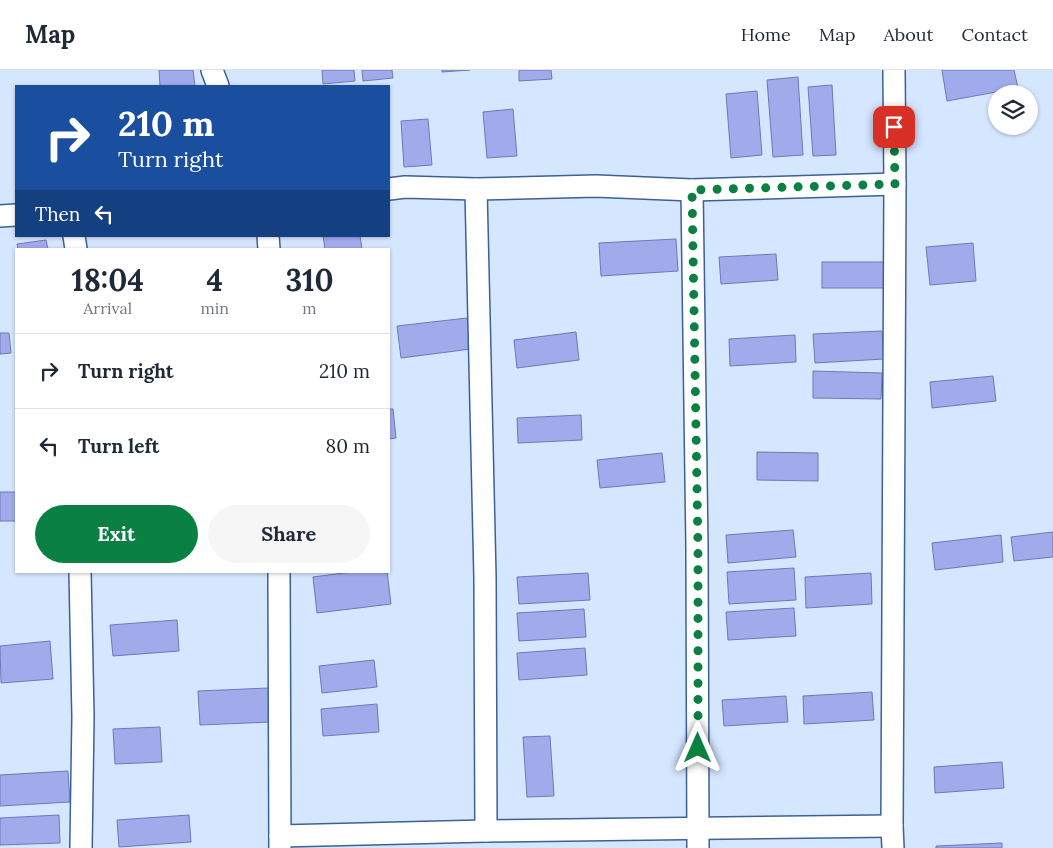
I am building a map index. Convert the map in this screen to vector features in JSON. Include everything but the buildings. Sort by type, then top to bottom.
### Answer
[{"type":"street","points":[[212,70],[218,85]]},
{"type":"street","points":[[893,848],[894,70]]},
{"type":"street","points":[[390,189],[596,186],[692,190],[895,184]]},
{"type":"street","points":[[476,189],[485,568],[486,830]]},
{"type":"street","points":[[692,190],[698,548],[698,838]]},
{"type":"street","points":[[0,216],[15,216]]},
{"type":"street","points":[[80,573],[83,718],[81,848]]},
{"type":"street","points":[[279,573],[280,842],[486,830],[698,838],[892,826]]},
{"type":"route","points":[[698,748],[698,548],[692,190],[895,184],[894,127]]}]
